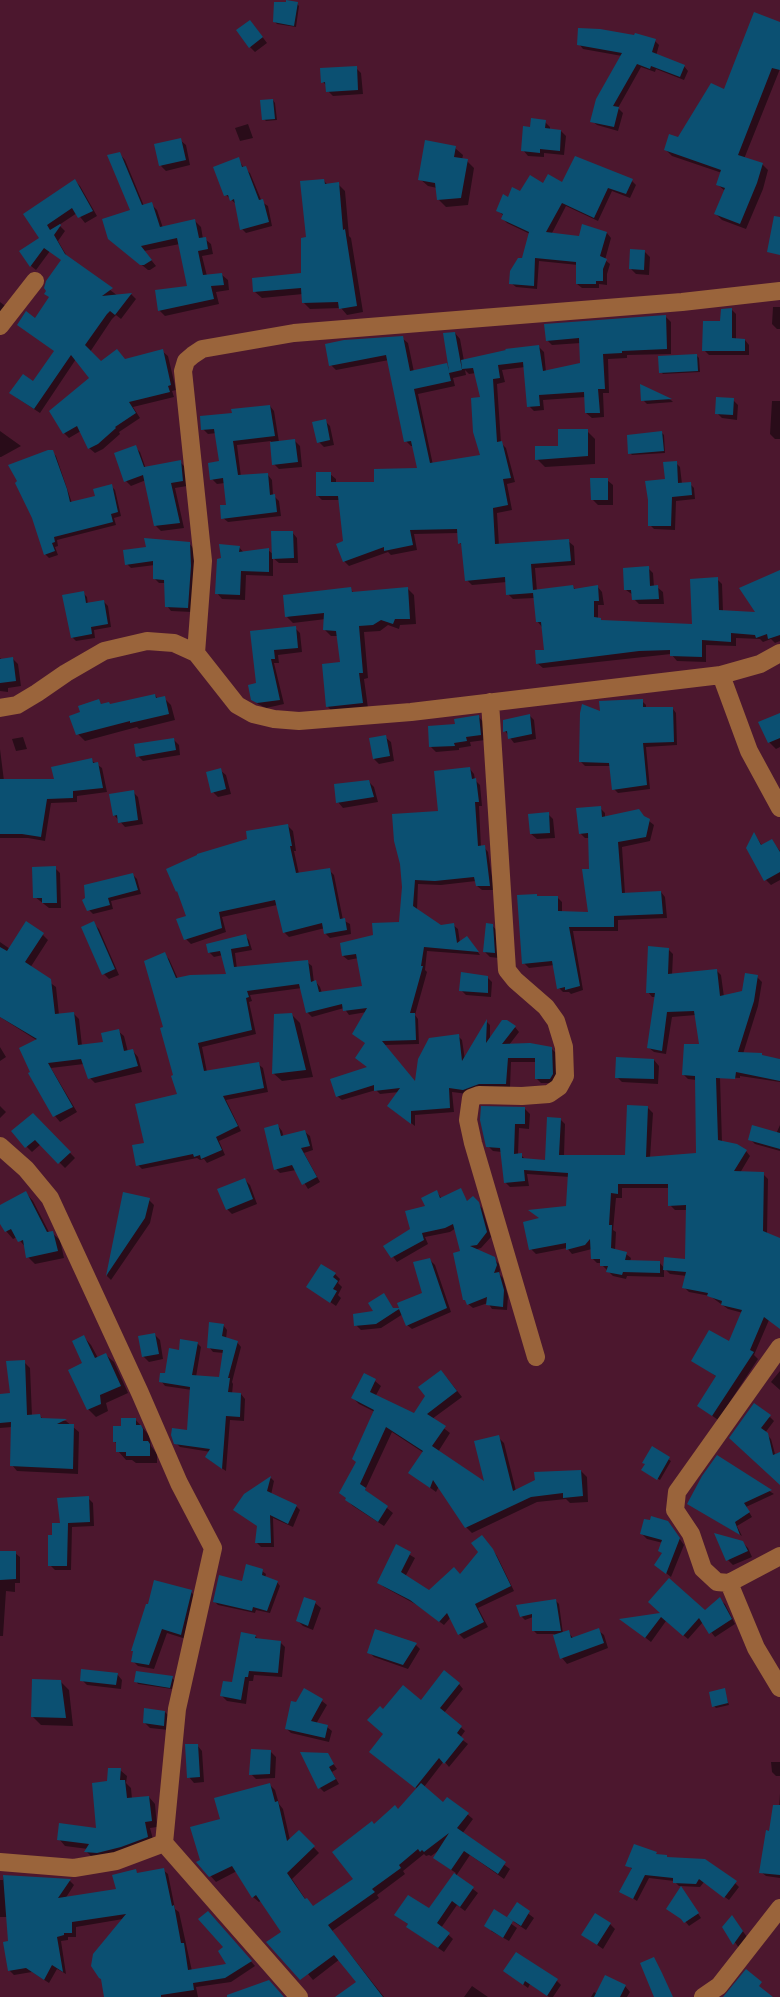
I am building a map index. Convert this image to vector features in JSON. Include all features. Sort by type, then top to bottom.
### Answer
[{"type":"street","points":[[0,326],[35,281]]},
{"type":"street","points":[[196,653],[203,561],[183,371],[186,361],[192,355],[202,349],[295,333],[682,302],[780,290]]},
{"type":"street","points":[[0,708],[17,705],[104,651],[147,641],[174,643],[196,653],[237,705],[253,714],[299,721],[411,712],[722,674],[760,664],[780,653]]},
{"type":"street","points":[[722,674],[749,751],[780,808]]},
{"type":"street","points":[[490,702],[507,970],[546,1007],[556,1021],[564,1047],[565,1076],[559,1087],[549,1094],[479,1095],[471,1098],[468,1120],[536,1357]]},
{"type":"street","points":[[0,1146],[26,1169],[50,1198],[179,1483],[214,1548],[177,1709],[164,1843],[299,1997]]},
{"type":"street","points":[[780,1347],[677,1492],[675,1510],[691,1534],[703,1569],[717,1582],[729,1583],[780,1556]]},
{"type":"street","points":[[729,1583],[756,1648],[780,1688]]},
{"type":"street","points":[[0,1862],[74,1868],[116,1861],[164,1843]]},
{"type":"street","points":[[703,1997],[719,1986],[780,1909]]},
{"type":"building","points":[[274,2],[298,2],[294,26],[273,22]]},
{"type":"building","points":[[754,12],[780,22],[780,70],[772,68],[738,155],[763,163],[740,224],[714,214],[725,188],[716,185],[721,170],[664,150],[669,134],[678,137],[711,83],[724,89]]},
{"type":"building","points":[[250,20],[263,37],[249,48],[236,30]]},
{"type":"building","points":[[578,28],[635,33],[656,39],[652,52],[685,65],[680,77],[651,66],[650,69],[637,64],[613,106],[619,107],[614,127],[590,122],[596,99],[622,53],[577,45]]},
{"type":"building","points":[[357,66],[358,90],[326,92],[325,82],[321,83],[320,68]]},
{"type":"building","points":[[273,99],[275,119],[262,120],[260,100]]},
{"type":"building","points":[[531,118],[546,120],[545,128],[561,130],[560,151],[521,151],[523,126],[530,127]]},
{"type":"building","points":[[181,138],[186,160],[159,166],[154,144]]},
{"type":"building","points":[[425,140],[456,146],[454,157],[468,159],[461,198],[437,200],[435,183],[418,180]]},
{"type":"building","points":[[120,152],[142,205],[152,202],[160,227],[195,219],[199,238],[206,237],[208,249],[198,251],[203,275],[222,273],[224,285],[211,286],[214,299],[158,311],[155,290],[187,286],[177,238],[141,246],[152,260],[144,265],[140,265],[108,239],[102,219],[130,210],[107,155]]},
{"type":"building","points":[[575,156],[633,179],[626,194],[608,188],[594,218],[562,203],[546,232],[579,236],[582,224],[607,232],[600,256],[607,259],[603,269],[603,281],[596,281],[596,284],[576,284],[576,262],[535,258],[534,286],[509,284],[510,271],[518,258],[522,258],[529,232],[501,219],[503,214],[496,211],[503,194],[508,197],[512,187],[520,191],[530,175],[543,183],[548,174],[562,182]]},
{"type":"building","points":[[239,157],[242,167],[246,166],[259,200],[263,199],[269,222],[240,230],[234,199],[230,201],[228,195],[224,196],[213,167]]},
{"type":"building","points":[[75,179],[93,211],[78,218],[72,208],[47,225],[50,230],[60,224],[54,235],[65,254],[113,288],[102,296],[132,293],[115,315],[110,311],[107,314],[85,345],[101,361],[117,349],[125,359],[163,349],[171,385],[168,386],[170,392],[129,402],[136,413],[88,449],[77,426],[63,434],[49,411],[89,378],[71,355],[34,409],[9,393],[23,374],[33,381],[54,351],[17,325],[26,311],[35,318],[49,297],[44,294],[46,281],[61,260],[44,248],[30,267],[19,251],[39,238],[23,214]]},
{"type":"building","points":[[324,179],[325,184],[339,182],[343,230],[345,229],[357,306],[339,309],[338,302],[302,303],[301,288],[253,292],[252,278],[301,273],[301,238],[306,237],[300,181]]},
{"type":"building","points":[[774,216],[780,217],[780,255],[767,252]]},
{"type":"building","points":[[630,249],[645,250],[644,270],[629,269]]},
{"type":"building","points":[[732,308],[732,338],[745,339],[745,351],[702,351],[703,321],[720,321],[721,309]]},
{"type":"building","points":[[666,315],[667,349],[603,354],[605,389],[598,389],[600,413],[585,413],[584,392],[539,395],[540,406],[527,407],[523,362],[498,365],[500,378],[493,379],[497,442],[502,441],[511,478],[503,479],[508,505],[493,508],[495,544],[569,539],[571,561],[531,564],[533,590],[573,585],[574,589],[598,585],[599,601],[594,601],[594,617],[601,620],[692,624],[690,579],[718,577],[719,610],[755,612],[739,588],[780,570],[780,635],[768,639],[767,634],[756,638],[755,635],[731,633],[731,642],[702,640],[702,657],[670,656],[670,650],[639,651],[536,664],[535,650],[544,650],[541,622],[536,622],[533,593],[506,595],[505,577],[465,581],[457,529],[410,530],[413,545],[384,551],[384,547],[343,562],[336,544],[343,541],[338,496],[316,496],[316,472],[331,472],[331,482],[374,482],[374,469],[417,468],[411,441],[404,442],[386,355],[329,366],[325,344],[403,336],[410,371],[447,363],[449,371],[443,333],[455,332],[462,370],[449,373],[451,381],[414,389],[430,463],[480,455],[473,432],[471,398],[480,397],[473,368],[462,369],[461,360],[505,349],[539,345],[543,371],[580,363],[579,338],[546,341],[544,324]]},
{"type":"building","points":[[697,354],[698,371],[659,373],[658,356]]},
{"type":"building","points":[[640,384],[672,399],[641,401]]},
{"type":"building","points":[[716,397],[734,398],[733,415],[715,414]]},
{"type":"building","points":[[270,405],[275,436],[233,441],[238,475],[268,473],[270,495],[275,494],[277,512],[221,519],[220,505],[226,505],[223,478],[210,480],[208,463],[219,461],[214,429],[201,430],[200,416],[232,413],[231,409]]},
{"type":"building","points":[[326,419],[330,440],[317,443],[312,422]]},
{"type":"building","points":[[558,429],[588,429],[588,456],[535,460],[535,446],[558,446]]},
{"type":"building","points":[[662,431],[664,451],[628,454],[627,435]]},
{"type":"building","points":[[295,439],[298,462],[272,465],[270,442]]},
{"type":"building","points":[[136,445],[144,467],[181,460],[183,481],[171,483],[180,523],[154,526],[143,475],[124,482],[114,453]]},
{"type":"building","points":[[53,450],[70,502],[95,496],[93,489],[112,484],[118,512],[111,514],[113,522],[54,537],[55,542],[52,543],[55,551],[44,555],[32,518],[8,465]]},
{"type":"building","points":[[677,461],[678,483],[691,482],[692,495],[672,497],[671,526],[648,526],[645,481],[665,479],[663,462]]},
{"type":"building","points":[[590,478],[608,478],[608,500],[591,500]]},
{"type":"building","points":[[271,531],[293,531],[294,558],[272,559]]},
{"type":"building","points":[[144,538],[190,542],[188,608],[165,607],[164,580],[153,579],[153,561],[125,565],[123,550],[146,547]]},
{"type":"building","points":[[219,544],[240,546],[239,552],[269,548],[269,572],[241,571],[240,595],[215,594],[217,559],[221,558]]},
{"type":"building","points":[[649,566],[650,586],[658,585],[659,599],[632,600],[631,590],[624,590],[623,568]]},
{"type":"building","points":[[351,587],[352,592],[408,587],[410,619],[395,619],[393,624],[381,620],[373,625],[359,626],[363,673],[359,673],[363,703],[326,707],[322,664],[340,662],[336,631],[323,630],[324,613],[285,617],[283,595]]},
{"type":"building","points":[[84,591],[86,603],[104,600],[108,624],[91,627],[92,634],[71,638],[62,595]]},
{"type":"building","points":[[296,626],[298,648],[274,650],[275,659],[271,659],[280,700],[257,703],[251,700],[248,685],[256,683],[250,631]]},
{"type":"building","points":[[13,657],[16,681],[0,683],[0,659]]},
{"type":"building","points":[[155,694],[156,698],[165,696],[169,714],[76,735],[69,716],[80,712],[78,706],[99,699],[101,704],[110,704]]},
{"type":"building","points":[[643,699],[643,707],[673,707],[674,742],[643,743],[647,785],[612,790],[609,763],[579,762],[582,704],[600,711],[599,701]]},
{"type":"building","points":[[780,713],[780,738],[768,743],[758,722]]},
{"type":"building","points":[[530,714],[532,734],[508,739],[507,731],[503,732],[503,720]]},
{"type":"building","points":[[479,715],[481,735],[466,737],[467,741],[454,743],[455,746],[429,747],[428,726],[455,724],[454,719]]},
{"type":"building","points":[[386,735],[390,756],[373,759],[369,738]]},
{"type":"building","points":[[174,738],[176,750],[136,757],[134,744]]},
{"type":"building","points":[[92,758],[93,763],[98,762],[103,788],[73,791],[73,798],[47,799],[41,837],[0,834],[0,779],[54,779],[51,767]]},
{"type":"building","points":[[470,767],[472,779],[476,778],[479,802],[475,802],[478,846],[485,845],[490,886],[476,886],[474,877],[415,880],[413,906],[441,925],[454,923],[457,943],[467,936],[479,952],[424,947],[423,966],[410,1013],[415,1013],[416,1040],[382,1041],[415,1081],[418,1059],[429,1038],[459,1034],[462,1061],[487,1019],[486,1043],[502,1020],[507,1020],[516,1026],[502,1044],[530,1043],[552,1047],[553,1074],[550,1079],[535,1079],[535,1058],[508,1058],[506,1084],[479,1084],[463,1090],[449,1088],[450,1108],[411,1111],[411,1124],[387,1106],[400,1088],[374,1091],[374,1085],[336,1097],[330,1079],[367,1067],[355,1058],[365,1043],[352,1034],[367,1008],[343,1011],[342,1004],[306,1013],[299,984],[247,991],[252,1030],[198,1043],[204,1071],[259,1062],[264,1088],[223,1096],[238,1126],[216,1137],[222,1150],[201,1159],[200,1155],[194,1157],[193,1154],[136,1166],[132,1145],[144,1143],[135,1104],[177,1094],[160,1028],[163,1027],[144,961],[165,952],[176,978],[226,974],[220,951],[208,953],[206,944],[246,934],[249,946],[231,949],[234,967],[308,960],[311,982],[316,980],[319,992],[362,986],[356,954],[342,956],[340,943],[373,935],[372,923],[399,922],[402,887],[392,814],[438,811],[434,771]]},
{"type":"building","points":[[221,768],[226,789],[211,793],[206,772]]},
{"type":"building","points":[[369,780],[374,797],[336,803],[334,784]]},
{"type":"building","points":[[134,790],[138,820],[118,823],[117,815],[113,816],[109,794]]},
{"type":"building","points":[[601,806],[602,817],[639,809],[650,819],[646,837],[618,842],[622,893],[661,891],[663,914],[614,916],[614,927],[569,927],[580,986],[557,989],[552,961],[522,964],[517,895],[558,896],[558,911],[588,912],[582,869],[589,869],[588,833],[579,834],[576,808]]},
{"type":"building","points":[[549,812],[550,833],[530,834],[528,814]]},
{"type":"building","points":[[288,824],[296,873],[330,868],[340,919],[345,918],[347,930],[324,934],[322,923],[283,933],[275,900],[219,912],[222,928],[184,940],[176,919],[186,916],[166,869],[197,854],[247,839],[246,831]]},
{"type":"building","points":[[754,832],[761,845],[772,839],[780,852],[780,872],[764,881],[746,848]]},
{"type":"building","points":[[56,866],[57,903],[42,903],[42,898],[33,898],[32,867]]},
{"type":"building","points":[[133,873],[138,890],[108,898],[110,905],[87,911],[82,900],[85,898],[84,885]]},
{"type":"building","points":[[26,921],[44,933],[25,962],[51,979],[55,1014],[74,1012],[78,1045],[103,1042],[101,1033],[119,1029],[124,1051],[133,1049],[138,1066],[88,1079],[81,1059],[48,1063],[73,1107],[53,1117],[28,1073],[30,1072],[19,1048],[37,1039],[0,1017],[0,947],[7,951]]},
{"type":"building","points":[[94,921],[115,969],[102,975],[81,927]]},
{"type":"building","points":[[486,923],[493,924],[495,953],[483,952]]},
{"type":"building","points":[[648,946],[669,948],[668,974],[717,969],[720,996],[742,991],[745,973],[758,975],[754,1001],[738,1052],[762,1053],[780,1059],[780,1081],[736,1072],[735,1079],[716,1078],[718,1140],[737,1144],[747,1150],[734,1171],[764,1172],[763,1231],[780,1238],[780,1329],[764,1317],[750,1350],[754,1352],[712,1416],[697,1406],[716,1376],[691,1361],[709,1330],[729,1341],[742,1310],[721,1305],[722,1301],[707,1296],[708,1293],[682,1288],[686,1272],[663,1270],[664,1257],[685,1259],[686,1205],[668,1206],[668,1184],[618,1184],[618,1194],[611,1193],[611,1248],[627,1252],[625,1260],[660,1261],[660,1273],[623,1272],[622,1275],[606,1272],[608,1266],[600,1266],[600,1259],[591,1259],[590,1239],[585,1245],[566,1250],[566,1243],[529,1250],[523,1222],[539,1218],[528,1210],[566,1206],[568,1173],[524,1170],[525,1181],[504,1183],[500,1148],[486,1147],[480,1120],[481,1106],[525,1107],[525,1124],[515,1124],[514,1154],[522,1153],[522,1158],[545,1160],[547,1117],[561,1118],[559,1155],[625,1155],[627,1105],[648,1106],[646,1157],[696,1153],[695,1076],[682,1075],[684,1044],[699,1044],[694,1011],[667,1012],[662,1051],[647,1048],[655,993],[646,993]]},
{"type":"building","points":[[461,972],[488,976],[488,993],[459,991]]},
{"type":"building","points":[[292,1013],[306,1070],[272,1074],[274,1014]]},
{"type":"building","points":[[616,1057],[654,1059],[654,1079],[615,1078]]},
{"type":"building","points":[[33,1113],[71,1152],[58,1164],[35,1140],[25,1148],[11,1131]]},
{"type":"building","points":[[278,1124],[281,1136],[305,1130],[310,1146],[301,1148],[317,1177],[302,1185],[292,1165],[274,1170],[264,1128]]},
{"type":"building","points":[[752,1125],[780,1133],[780,1149],[748,1140]]},
{"type":"building","points":[[245,1178],[253,1199],[226,1210],[217,1189]]},
{"type":"building","points":[[461,1188],[467,1201],[473,1196],[479,1202],[487,1232],[477,1245],[470,1246],[495,1257],[497,1265],[494,1273],[499,1272],[504,1290],[503,1307],[486,1305],[487,1297],[467,1305],[463,1300],[453,1253],[460,1251],[453,1224],[422,1233],[424,1240],[391,1258],[383,1246],[410,1229],[405,1211],[425,1206],[421,1198],[437,1190],[440,1198]]},
{"type":"building","points":[[26,1191],[47,1232],[53,1231],[58,1251],[26,1258],[23,1240],[18,1242],[11,1229],[5,1232],[0,1224],[0,1205]]},
{"type":"building","points":[[123,1192],[150,1198],[145,1218],[106,1276]]},
{"type":"building","points":[[430,1258],[447,1308],[406,1326],[399,1309],[376,1324],[354,1326],[353,1314],[373,1311],[368,1303],[384,1293],[393,1308],[399,1308],[397,1303],[422,1293],[413,1262]]},
{"type":"building","points":[[321,1264],[336,1273],[333,1277],[338,1281],[333,1289],[337,1291],[330,1303],[306,1287]]},
{"type":"building","points":[[209,1322],[224,1324],[222,1336],[238,1341],[228,1378],[228,1392],[241,1393],[240,1417],[226,1416],[222,1469],[205,1457],[210,1449],[174,1444],[172,1428],[187,1430],[190,1387],[159,1382],[160,1373],[165,1373],[169,1348],[179,1350],[180,1339],[198,1342],[192,1375],[219,1377],[223,1350],[207,1348]]},
{"type":"building","points":[[155,1333],[159,1354],[142,1357],[138,1336]]},
{"type":"building","points":[[84,1335],[95,1358],[106,1353],[121,1386],[100,1395],[101,1404],[87,1410],[68,1370],[82,1363],[72,1341]]},
{"type":"building","points":[[25,1360],[27,1415],[40,1414],[41,1418],[67,1419],[57,1424],[74,1424],[73,1469],[10,1466],[11,1422],[0,1423],[0,1394],[10,1393],[6,1361]]},
{"type":"building","points":[[441,1370],[457,1391],[427,1414],[446,1426],[432,1446],[484,1481],[474,1441],[499,1435],[513,1491],[535,1480],[534,1472],[581,1470],[583,1496],[563,1498],[563,1493],[531,1497],[465,1528],[433,1480],[430,1488],[408,1473],[423,1451],[386,1427],[360,1484],[388,1506],[378,1522],[345,1500],[339,1493],[356,1462],[352,1459],[374,1410],[351,1398],[364,1373],[376,1379],[370,1392],[414,1413],[425,1396],[418,1387]]},
{"type":"building","points":[[754,1403],[771,1415],[761,1428],[768,1433],[773,1455],[780,1452],[780,1485],[729,1438]]},
{"type":"building","points":[[121,1418],[136,1418],[136,1425],[141,1425],[143,1429],[143,1441],[150,1444],[150,1456],[126,1456],[126,1452],[116,1452],[113,1426],[121,1426]]},
{"type":"building","points":[[652,1446],[670,1457],[657,1480],[641,1470]]},
{"type":"building","points":[[717,1455],[772,1490],[744,1503],[750,1512],[735,1522],[740,1535],[687,1504]]},
{"type":"building","points":[[271,1476],[267,1491],[297,1505],[288,1524],[270,1515],[271,1543],[255,1543],[257,1526],[233,1510],[244,1494]]},
{"type":"building","points":[[89,1496],[90,1522],[68,1523],[67,1566],[48,1566],[48,1535],[52,1535],[52,1523],[60,1523],[57,1498]]},
{"type":"building","points":[[651,1516],[668,1521],[680,1538],[666,1574],[654,1565],[662,1553],[658,1551],[662,1540],[640,1534],[644,1519],[650,1520]]},
{"type":"building","points":[[714,1533],[743,1541],[748,1551],[726,1561]]},
{"type":"building","points":[[482,1535],[493,1549],[511,1586],[475,1604],[484,1622],[458,1635],[447,1613],[439,1622],[410,1600],[377,1583],[396,1544],[411,1552],[401,1572],[429,1590],[454,1567],[460,1574],[478,1552],[471,1543]]},
{"type":"building","points":[[0,1551],[16,1551],[16,1579],[0,1580]]},
{"type":"building","points":[[246,1564],[263,1569],[262,1575],[278,1581],[267,1611],[253,1607],[252,1611],[213,1602],[219,1575],[242,1581]]},
{"type":"building","points":[[669,1578],[705,1610],[720,1597],[732,1619],[709,1634],[699,1618],[683,1636],[661,1617],[645,1638],[619,1619],[660,1613],[648,1602]]},
{"type":"building","points":[[154,1580],[192,1590],[181,1635],[162,1629],[149,1665],[131,1662],[131,1651]]},
{"type":"building","points":[[304,1597],[316,1601],[308,1626],[296,1621]]},
{"type":"building","points":[[556,1599],[561,1631],[532,1631],[532,1614],[520,1617],[516,1605]]},
{"type":"building","points":[[599,1628],[604,1643],[560,1659],[553,1635],[569,1630],[571,1638]]},
{"type":"building","points":[[375,1629],[417,1643],[403,1665],[367,1653]]},
{"type":"building","points":[[241,1632],[256,1635],[255,1638],[281,1641],[278,1673],[249,1671],[248,1677],[245,1677],[241,1700],[220,1696],[223,1681],[232,1682]]},
{"type":"building","points":[[81,1669],[118,1673],[116,1685],[80,1681]]},
{"type":"building","points":[[444,1670],[460,1683],[440,1708],[462,1726],[457,1733],[464,1739],[444,1764],[439,1758],[415,1788],[369,1752],[383,1734],[367,1720],[380,1706],[383,1709],[403,1685],[421,1700]]},
{"type":"building","points":[[136,1671],[173,1676],[170,1688],[134,1682]]},
{"type":"building","points":[[32,1679],[61,1680],[66,1718],[31,1717]]},
{"type":"building","points":[[304,1688],[323,1699],[311,1721],[328,1725],[325,1738],[285,1729],[291,1701],[296,1702]]},
{"type":"building","points":[[725,1688],[728,1703],[712,1707],[709,1692]]},
{"type":"building","points":[[144,1708],[165,1711],[164,1726],[143,1723]]},
{"type":"building","points":[[185,1744],[198,1744],[200,1777],[187,1778]]},
{"type":"building","points":[[251,1749],[271,1750],[270,1774],[249,1775]]},
{"type":"building","points":[[300,1752],[328,1753],[334,1764],[329,1767],[336,1779],[318,1789]]},
{"type":"building","points":[[108,1768],[121,1768],[120,1780],[125,1780],[127,1798],[149,1796],[152,1821],[145,1822],[148,1837],[97,1853],[84,1852],[89,1844],[57,1840],[59,1823],[96,1828],[92,1783],[107,1781]]},
{"type":"building","points":[[270,1783],[275,1802],[278,1801],[287,1841],[299,1830],[315,1846],[287,1873],[313,1906],[353,1879],[332,1852],[372,1821],[374,1824],[395,1805],[398,1809],[421,1783],[443,1802],[447,1797],[469,1813],[457,1828],[506,1862],[498,1874],[464,1851],[451,1870],[433,1858],[449,1833],[424,1852],[418,1849],[399,1865],[401,1868],[372,1889],[375,1892],[328,1925],[383,1997],[335,1997],[356,1982],[334,1955],[300,1980],[266,1942],[281,1932],[256,1895],[252,1898],[232,1866],[209,1877],[196,1862],[200,1860],[190,1827],[220,1819],[214,1798]]},
{"type":"building","points":[[773,1805],[780,1805],[780,1875],[759,1873]]},
{"type":"building","points":[[634,1844],[667,1857],[705,1859],[737,1881],[724,1898],[699,1879],[696,1884],[673,1883],[673,1878],[645,1875],[633,1899],[619,1892],[632,1868],[625,1866]]},
{"type":"building","points":[[164,1868],[181,1943],[184,1943],[188,1970],[226,1964],[218,1951],[223,1947],[198,1919],[208,1911],[252,1961],[225,1978],[193,1983],[194,1990],[161,1997],[104,1997],[101,1979],[91,1966],[93,1954],[126,1914],[72,1922],[72,1933],[57,1937],[63,1972],[52,1965],[44,1980],[26,1968],[8,1971],[3,1942],[8,1941],[3,1875],[71,1879],[58,1898],[116,1889],[112,1875],[136,1869],[137,1873]]},
{"type":"building","points":[[454,1873],[474,1887],[460,1907],[452,1901],[437,1923],[450,1933],[438,1948],[406,1927],[408,1924],[394,1915],[408,1895],[429,1908]]},
{"type":"building","points":[[681,1886],[699,1913],[684,1923],[666,1909]]},
{"type":"building","points":[[517,1902],[530,1911],[521,1926],[507,1917]]},
{"type":"building","points":[[494,1909],[513,1921],[503,1938],[484,1926]]},
{"type":"building","points":[[595,1913],[611,1923],[597,1945],[581,1935]]},
{"type":"building","points":[[732,1915],[743,1931],[733,1945],[722,1927]]},
{"type":"building","points":[[516,1952],[558,1979],[547,1996],[525,1981],[523,1985],[503,1971]]},
{"type":"building","points":[[654,1957],[673,1997],[654,1997],[640,1963]]},
{"type":"building","points":[[746,1969],[762,1982],[759,1986],[773,1997],[723,1997]]},
{"type":"building","points":[[605,1975],[626,1985],[620,1997],[594,1997]]},
{"type":"building","points":[[269,1980],[284,1997],[227,1997],[227,1995]]}]
